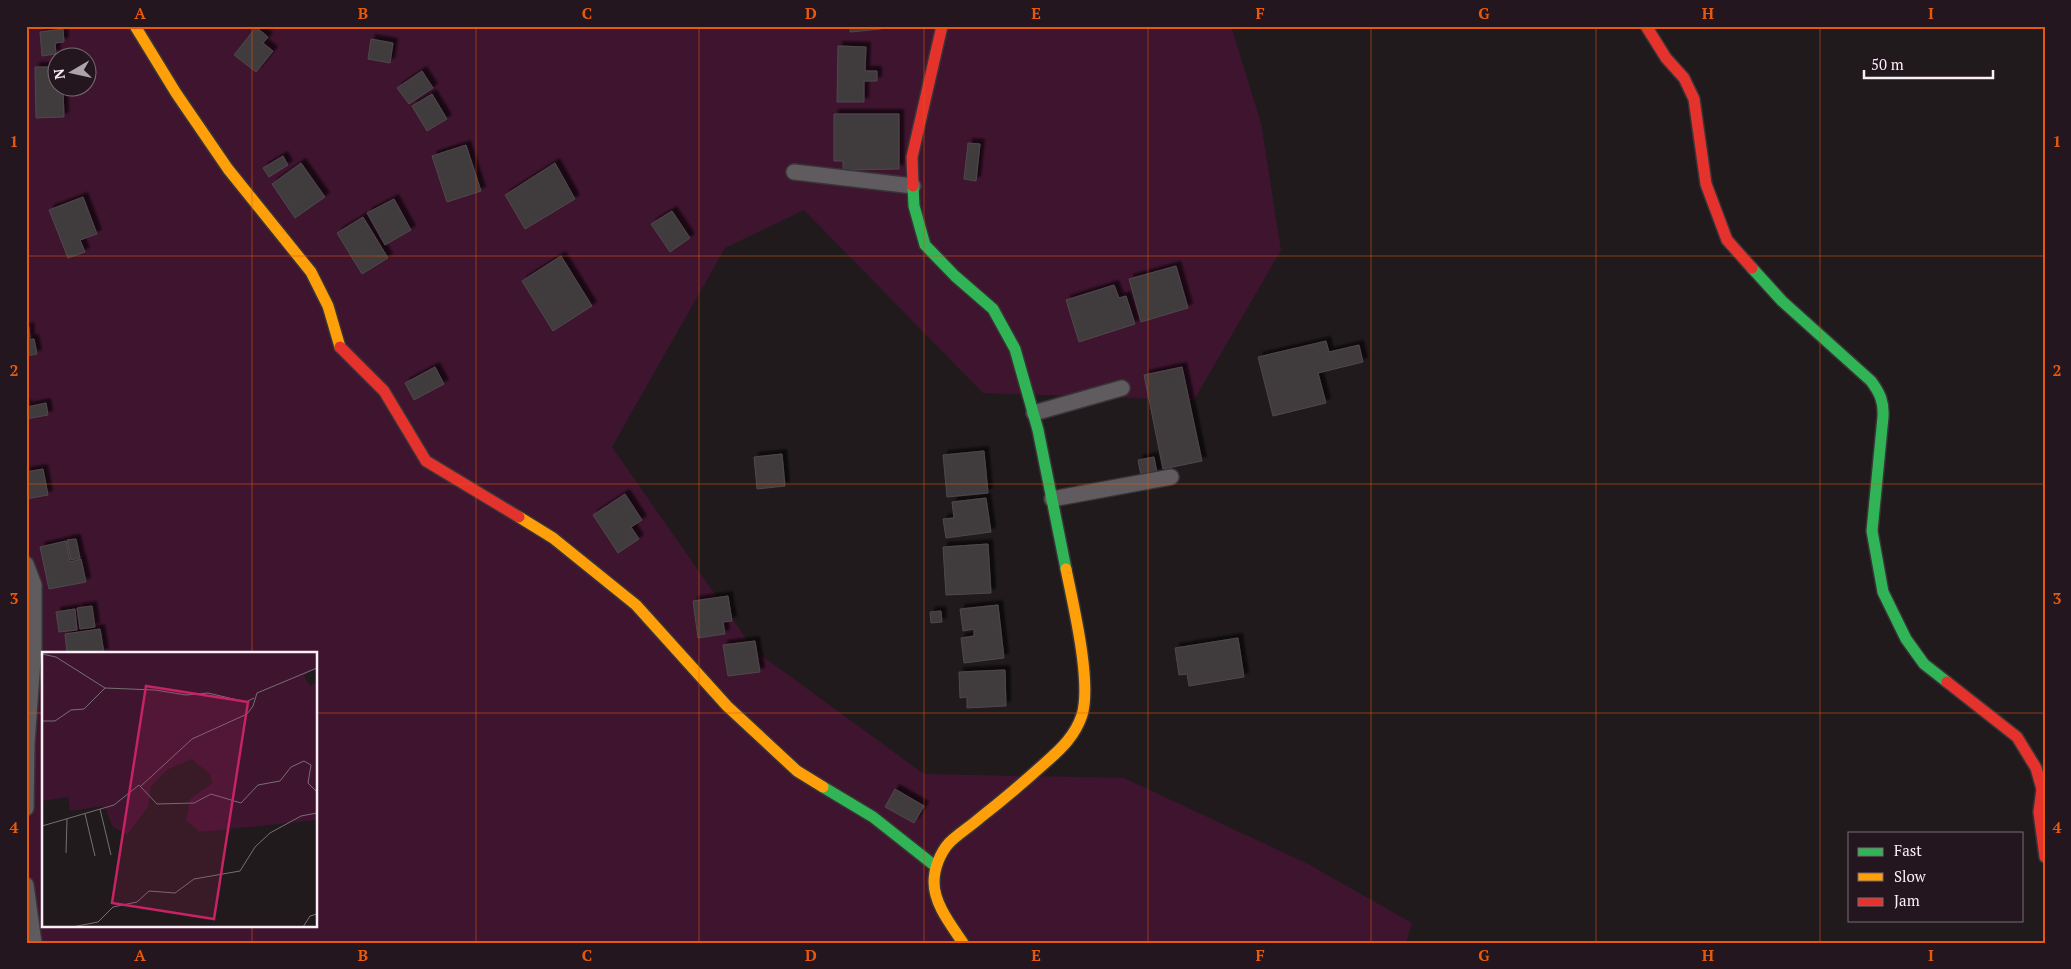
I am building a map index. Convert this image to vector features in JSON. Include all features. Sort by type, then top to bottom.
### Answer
[{"type":"street","points":[[135,26],[176,93],[228,169],[311,272],[328,306],[338,345],[384,391],[426,461],[554,538],[636,605],[727,706],[797,771],[873,818],[935,866]]},
{"type":"street","points":[[942,26],[912,157],[914,206],[925,245],[955,276],[992,309],[1015,349],[1034,413],[1052,499],[1078,629],[1085,691],[1082,715],[1070,740],[1020,786],[948,844],[935,866],[934,892],[938,904],[963,943]]},
{"type":"street","points":[[1646,26],[1666,58],[1684,78],[1694,99],[1706,184],[1727,240],[1782,301],[1871,381],[1882,395],[1884,403],[1872,531],[1884,592],[1906,639],[1924,664],[2017,737],[2036,768],[2042,789],[2039,812],[2045,857]]},
{"type":"street","points":[[794,172],[913,186]]},
{"type":"street","points":[[1034,413],[1122,388]]},
{"type":"street","points":[[1052,499],[1171,477]]},
{"type":"street","points":[[26,564],[34,585],[34,647],[27,743],[26,808]]},
{"type":"street","points":[[26,885],[34,943]]},
{"type":"shaded area","points":[[26,26],[1231,26],[1261,123],[1281,250],[1194,400],[983,393],[804,210],[725,248],[612,447],[754,650],[924,774],[1124,778],[1308,864],[1412,923],[1406,943],[26,943]]},
{"type":"building","points":[[850,26],[881,26],[881,29],[850,32]]},
{"type":"building","points":[[256,27],[268,37],[263,43],[273,51],[256,72],[234,55]]},
{"type":"building","points":[[63,29],[64,42],[55,43],[55,48],[48,48],[48,55],[42,56],[40,32]]},
{"type":"building","points":[[371,39],[393,43],[390,63],[368,59]]},
{"type":"building","points":[[838,46],[866,47],[865,71],[877,71],[877,81],[864,81],[864,102],[837,102]]},
{"type":"building","points":[[35,67],[48,67],[48,98],[63,98],[64,117],[36,118]]},
{"type":"building","points":[[422,71],[433,88],[409,104],[397,88]]},
{"type":"building","points":[[432,94],[447,119],[427,131],[412,106]]},
{"type":"building","points":[[834,114],[899,114],[899,169],[843,170],[843,161],[834,161]]},
{"type":"building","points":[[968,143],[980,144],[976,181],[964,179]]},
{"type":"building","points":[[466,145],[481,191],[447,202],[432,156]]},
{"type":"building","points":[[283,156],[288,165],[269,177],[263,168]]},
{"type":"building","points":[[301,163],[325,197],[295,218],[272,184]]},
{"type":"building","points":[[555,163],[575,199],[525,229],[505,195]]},
{"type":"building","points":[[83,197],[97,234],[80,240],[85,252],[68,258],[49,210]]},
{"type":"building","points":[[394,199],[411,230],[385,245],[367,213]]},
{"type":"building","points":[[672,211],[690,238],[670,252],[651,224]]},
{"type":"building","points":[[363,217],[388,258],[362,274],[337,233]]},
{"type":"building","points":[[561,256],[592,306],[553,331],[522,281]]},
{"type":"building","points":[[1176,266],[1188,308],[1141,322],[1129,279]]},
{"type":"building","points":[[1114,285],[1119,298],[1126,296],[1135,324],[1079,342],[1066,300]]},
{"type":"building","points":[[29,327],[30,338],[26,339],[26,328]]},
{"type":"building","points":[[34,339],[37,354],[26,356],[26,340]]},
{"type":"building","points":[[1326,341],[1329,352],[1359,345],[1363,362],[1318,373],[1326,403],[1273,416],[1258,357]]},
{"type":"building","points":[[435,367],[444,384],[414,400],[405,383]]},
{"type":"building","points":[[1182,367],[1202,461],[1163,469],[1144,375]]},
{"type":"building","points":[[26,403],[27,407],[46,403],[48,415],[26,419]]},
{"type":"building","points":[[984,451],[988,493],[947,497],[943,455]]},
{"type":"building","points":[[782,454],[785,486],[757,489],[754,457]]},
{"type":"building","points":[[1154,457],[1157,473],[1141,476],[1138,460]]},
{"type":"building","points":[[43,469],[48,495],[26,499],[26,472]]},
{"type":"building","points":[[625,494],[642,520],[631,527],[639,539],[618,553],[593,515]]},
{"type":"building","points":[[986,498],[991,532],[946,538],[943,519],[954,518],[952,502]]},
{"type":"building","points":[[76,539],[80,558],[71,560],[67,540]]},
{"type":"building","points":[[66,541],[70,562],[81,559],[86,582],[49,589],[40,547]]},
{"type":"building","points":[[988,544],[991,593],[946,595],[943,547]]},
{"type":"building","points":[[728,596],[732,621],[723,622],[725,634],[698,638],[693,601]]},
{"type":"building","points":[[998,605],[1004,658],[964,663],[961,638],[974,636],[974,629],[963,631],[960,609]]},
{"type":"building","points":[[92,606],[95,627],[80,629],[77,608]]},
{"type":"building","points":[[75,609],[77,630],[59,632],[56,612]]},
{"type":"building","points":[[941,611],[942,622],[931,623],[930,612]]},
{"type":"building","points":[[100,629],[104,652],[67,652],[65,634]]},
{"type":"building","points":[[1238,638],[1244,677],[1189,686],[1187,674],[1179,675],[1175,648]]},
{"type":"building","points":[[755,641],[760,672],[728,676],[723,645]]},
{"type":"building","points":[[1005,670],[1006,706],[967,708],[967,697],[960,698],[959,672]]},
{"type":"building","points":[[895,789],[924,806],[914,823],[885,807]]},
{"type":"traffic: fast","points":[[913,186],[914,206],[925,245],[955,276],[993,309],[1015,349],[1038,430],[1066,569]]},
{"type":"traffic: fast","points":[[1752,268],[1782,301],[1871,381],[1879,394],[1883,407],[1883,417],[1872,531],[1883,592],[1906,639],[1924,664],[1947,682]]},
{"type":"traffic: fast","points":[[823,787],[873,817],[935,866]]},
{"type":"traffic: slow","points":[[135,26],[176,93],[228,169],[311,272],[328,306],[340,347]]},
{"type":"traffic: slow","points":[[519,517],[553,538],[636,605],[727,706],[797,771],[823,787]]},
{"type":"traffic: slow","points":[[963,943],[944,914],[937,898],[934,877],[940,856],[953,840],[1057,753],[1071,736],[1082,715],[1085,683],[1083,664],[1066,569]]},
{"type":"traffic: jam","points":[[913,186],[912,157],[942,26]]},
{"type":"traffic: jam","points":[[1646,26],[1666,58],[1684,78],[1694,99],[1706,184],[1727,240],[1752,268]]},
{"type":"traffic: jam","points":[[340,347],[384,391],[426,461],[519,517]]},
{"type":"traffic: jam","points":[[1947,682],[2017,737],[2036,768],[2042,789],[2039,812],[2045,857]]}]
